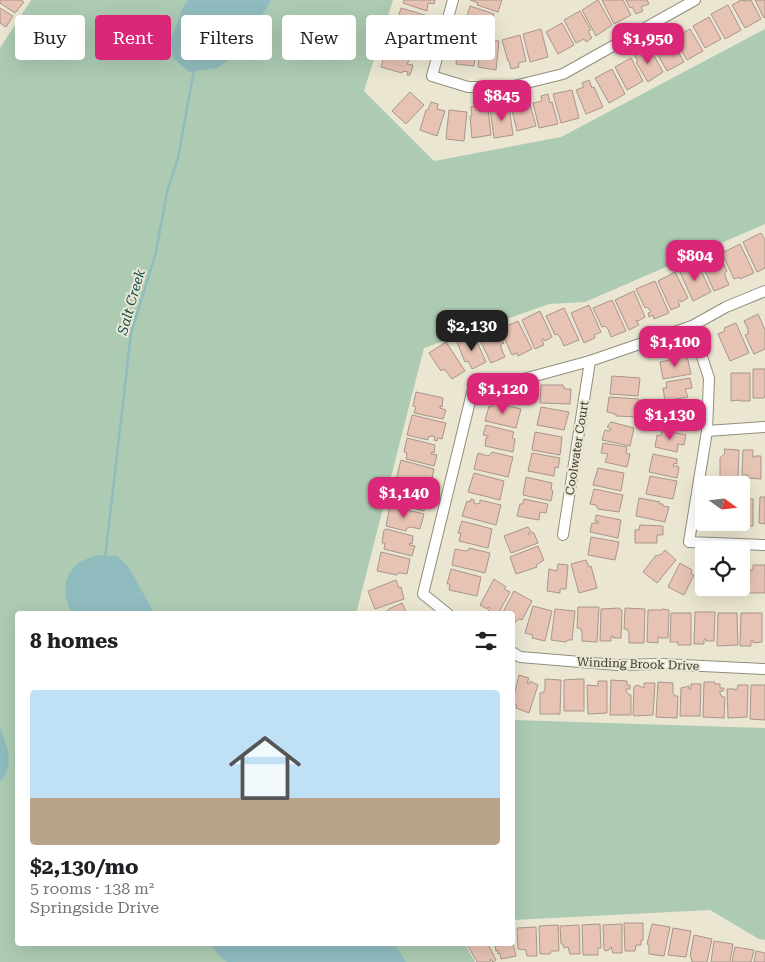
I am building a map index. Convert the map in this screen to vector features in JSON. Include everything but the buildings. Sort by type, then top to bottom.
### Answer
[{"type":"street","points":[[453,0],[432,76],[468,87],[510,87],[563,74],[694,0]]},
{"type":"street","points":[[444,611],[424,594],[472,393],[590,361],[692,326],[726,307],[765,290]]},
{"type":"street","points":[[692,326],[709,378],[707,431],[689,542],[765,546]]},
{"type":"street","name":"Coolwater Court","points":[[563,535],[590,361]]},
{"type":"street","points":[[707,431],[764,427]]},
{"type":"street","name":"Winding Brook Drive","points":[[515,654],[520,656],[617,665],[661,664],[765,669]]},
{"type":"green space","points":[[31,0],[393,0],[388,15],[366,15],[366,60],[374,60],[364,91],[434,161],[561,137],[765,29],[765,224],[585,302],[549,304],[424,348],[357,611],[15,611],[15,946],[466,946],[475,962],[0,962],[0,48],[15,25],[15,60],[85,60],[85,15],[21,15]]},
{"type":"green space","points":[[515,720],[765,728],[765,940],[759,939],[710,910],[515,920]]},
{"type":"water","points":[[189,0],[271,0],[262,15],[181,15],[181,60],[228,60],[217,68],[189,72],[173,58],[171,39],[184,5]]},
{"type":"water","points":[[96,555],[117,556],[128,566],[153,611],[72,611],[67,602],[66,583],[71,571],[82,561]]},
{"type":"water","points":[[0,728],[9,755],[9,762],[5,775],[0,781]]},
{"type":"water","points":[[212,946],[396,946],[406,962],[227,962]]},
{"type":"waterway","name":"Salt Creek","points":[[105,558],[131,334],[156,252],[167,192],[178,158],[194,70]]}]
